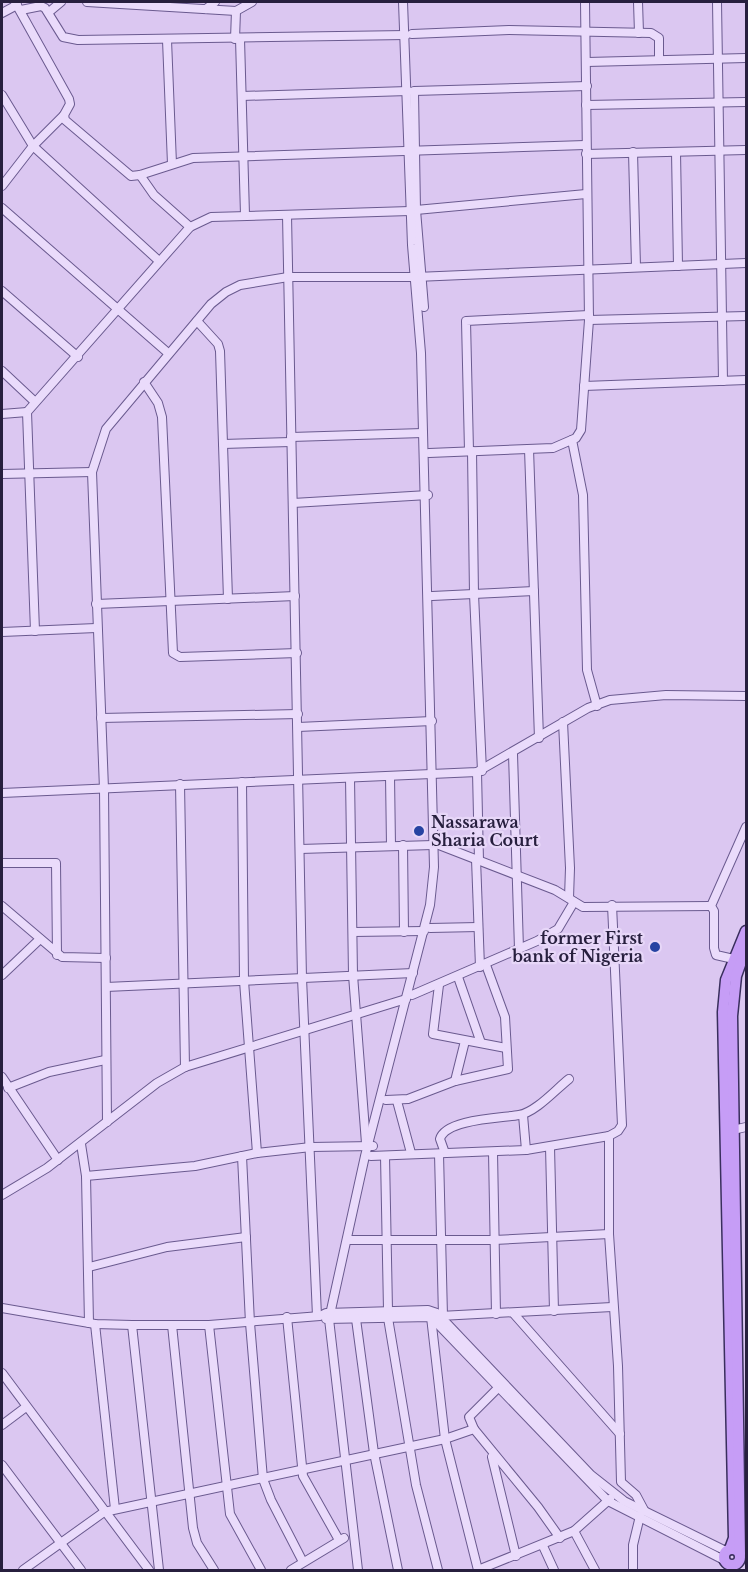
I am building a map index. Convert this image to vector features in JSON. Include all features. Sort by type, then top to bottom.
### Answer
[{"type":"main road","points":[[733,1560],[723,1012],[726,981],[737,960],[747,931]]},
{"type":"main road","points":[[733,1560],[732,1016],[737,960],[747,948]]},
{"type":"street","points":[[49,12],[61,2]]},
{"type":"street","points":[[87,2],[185,4],[206,9],[236,11],[252,2]]},
{"type":"street","points":[[206,9],[215,2]]},
{"type":"street","points":[[229,2],[236,11]]},
{"type":"street","points":[[236,2],[242,96],[244,215]]},
{"type":"street","points":[[403,2],[409,34]]},
{"type":"street","points":[[409,2],[413,210],[429,453],[427,495],[432,721],[436,775]]},
{"type":"street","points":[[429,453],[553,448],[572,440],[580,430],[589,317],[585,150],[587,30],[585,2]]},
{"type":"street","points":[[638,2],[639,33]]},
{"type":"street","points":[[717,2],[723,381]]},
{"type":"street","points":[[2,186],[33,146],[64,116],[70,104],[18,6]]},
{"type":"street","points":[[2,13],[18,6],[41,6],[49,12],[59,33],[66,38],[238,39],[587,30],[651,33],[658,39],[659,60]]},
{"type":"street","points":[[167,40],[172,164]]},
{"type":"street","points":[[587,62],[747,58]]},
{"type":"street","points":[[242,96],[586,86]]},
{"type":"street","points":[[2,95],[33,146],[159,261]]},
{"type":"street","points":[[586,105],[747,102]]},
{"type":"street","points":[[64,116],[129,175],[140,175],[193,158],[412,150],[633,152],[747,150]]},
{"type":"street","points":[[633,152],[636,267]]},
{"type":"street","points":[[676,152],[678,266]]},
{"type":"street","points":[[140,175],[154,195],[190,227]]},
{"type":"street","points":[[35,631],[27,412],[34,401],[119,311],[190,227],[210,217],[413,210],[586,194]]},
{"type":"street","points":[[2,208],[168,353]]},
{"type":"street","points":[[287,215],[300,781],[302,978],[318,1316]]},
{"type":"street","points":[[107,1122],[104,789],[96,628],[92,472],[106,429],[211,304],[233,288],[288,277],[419,277],[747,263]]},
{"type":"street","points":[[369,1146],[386,1100],[413,973],[437,896],[432,596],[423,433],[419,277]]},
{"type":"street","points":[[2,291],[78,357]]},
{"type":"street","points":[[386,1100],[397,1101],[455,1081],[507,1070],[509,1067],[501,1002],[483,966],[478,927],[480,772],[466,321],[589,317],[747,316]]},
{"type":"street","points":[[197,321],[218,344],[219,351],[228,599]]},
{"type":"street","points":[[2,371],[34,401]]},
{"type":"street","points":[[584,386],[747,380]]},
{"type":"street","points":[[144,382],[158,403],[162,417],[172,649],[177,656],[297,653]]},
{"type":"street","points":[[2,414],[27,412]]},
{"type":"street","points":[[223,444],[423,433]]},
{"type":"street","points":[[572,440],[582,495],[587,670],[597,706]]},
{"type":"street","points":[[529,449],[539,738]]},
{"type":"street","points":[[2,474],[92,472]]},
{"type":"street","points":[[293,503],[427,495]]},
{"type":"street","points":[[432,596],[534,591]]},
{"type":"street","points":[[96,604],[296,596]]},
{"type":"street","points":[[2,632],[96,628]]},
{"type":"street","points":[[2,793],[480,772],[563,722],[610,700],[638,696],[747,696]]},
{"type":"street","points":[[101,718],[298,714]]},
{"type":"street","points":[[298,727],[432,721]]},
{"type":"street","points":[[3,1191],[58,1160],[157,1083],[185,1067],[358,1016],[458,977],[519,950],[558,929],[571,900],[563,722]]},
{"type":"street","points":[[513,754],[519,950]]},
{"type":"street","points":[[390,776],[391,846]]},
{"type":"street","points":[[332,1316],[371,1156],[353,975],[350,778]]},
{"type":"street","points":[[242,782],[244,981],[257,1153]]},
{"type":"street","points":[[180,784],[185,1067]]},
{"type":"street","points":[[711,906],[747,827]]},
{"type":"street","points":[[404,845],[404,932]]},
{"type":"street","points":[[300,849],[436,845],[517,874],[590,908],[711,906]]},
{"type":"street","points":[[2,863],[56,863],[57,955]]},
{"type":"street","points":[[2,906],[57,955],[66,959],[106,958]]},
{"type":"street","points":[[371,1156],[526,1150],[609,1136],[618,1131],[622,1125],[612,906]]},
{"type":"street","points":[[711,906],[714,911],[714,948],[721,957],[737,960]]},
{"type":"street","points":[[353,932],[404,932],[478,927]]},
{"type":"street","points":[[358,1570],[351,1533],[343,1460],[332,1316],[369,1146],[427,929]]},
{"type":"street","points":[[2,975],[40,939]]},
{"type":"street","points":[[106,987],[413,973]]},
{"type":"street","points":[[458,977],[481,1043]]},
{"type":"street","points":[[439,985],[433,1034],[506,1048]]},
{"type":"street","points":[[455,1081],[465,1041]]},
{"type":"street","points":[[8,1088],[49,1072],[105,1060]]},
{"type":"street","points":[[2,1077],[58,1160]]},
{"type":"street","points":[[569,1079],[523,1114],[464,1123],[445,1131],[440,1139],[442,1154],[438,1316],[445,1438],[478,1570],[543,1546],[574,1531],[615,1493]]},
{"type":"street","points":[[397,1101],[411,1154]]},
{"type":"street","points":[[523,1114],[526,1150]]},
{"type":"street","points":[[734,1130],[747,1127]]},
{"type":"street","points":[[609,1136],[609,1234],[612,1307],[618,1366],[621,1482],[636,1495],[642,1513],[633,1545],[633,1570]]},
{"type":"street","points":[[81,1144],[86,1176],[92,1323],[115,1509]]},
{"type":"street","points":[[86,1176],[195,1166],[257,1153],[311,1146],[369,1146]]},
{"type":"street","points":[[549,1147],[554,1311]]},
{"type":"street","points":[[493,1152],[496,1314]]},
{"type":"street","points":[[242,1156],[250,1323],[263,1479],[266,1491],[303,1562]]},
{"type":"street","points":[[385,1156],[388,1314],[409,1447],[424,1520],[438,1570]]},
{"type":"street","points":[[350,1240],[494,1240],[609,1234]]},
{"type":"street","points":[[89,1266],[167,1247],[246,1237]]},
{"type":"street","points":[[2,1308],[92,1323],[210,1325],[250,1323],[287,1317],[514,1314],[612,1307]]},
{"type":"street","points":[[332,1316],[356,1319],[388,1314]]},
{"type":"street","points":[[514,1314],[620,1434]]},
{"type":"street","points":[[438,1316],[591,1475],[642,1513],[733,1560]]},
{"type":"street","points":[[438,1316],[499,1387],[608,1501],[642,1513]]},
{"type":"street","points":[[287,1317],[305,1483],[339,1540]]},
{"type":"street","points":[[356,1319],[374,1454],[398,1570]]},
{"type":"street","points":[[132,1325],[159,1570]]},
{"type":"street","points":[[172,1325],[189,1494],[197,1543],[214,1570]]},
{"type":"street","points":[[210,1325],[230,1514],[261,1570]]},
{"type":"street","points":[[2,1373],[149,1570]]},
{"type":"street","points":[[499,1387],[469,1417],[474,1429],[491,1454],[538,1507],[560,1538]]},
{"type":"street","points":[[2,1425],[26,1407]]},
{"type":"street","points":[[23,1570],[104,1512],[409,1447],[474,1429]]},
{"type":"street","points":[[491,1454],[516,1556]]},
{"type":"street","points":[[2,1465],[81,1570]]},
{"type":"street","points":[[574,1531],[596,1570]]},
{"type":"street","points":[[291,1570],[351,1533]]},
{"type":"street","points":[[543,1546],[554,1570]]},
{"type":"street","points":[[507,1560],[511,1570]]},
{"type":"place","name":"Nassarawa Sharia Court","points":[[419,831]]},
{"type":"place","name":"former First bank of Nigeria","points":[[655,947]]}]
